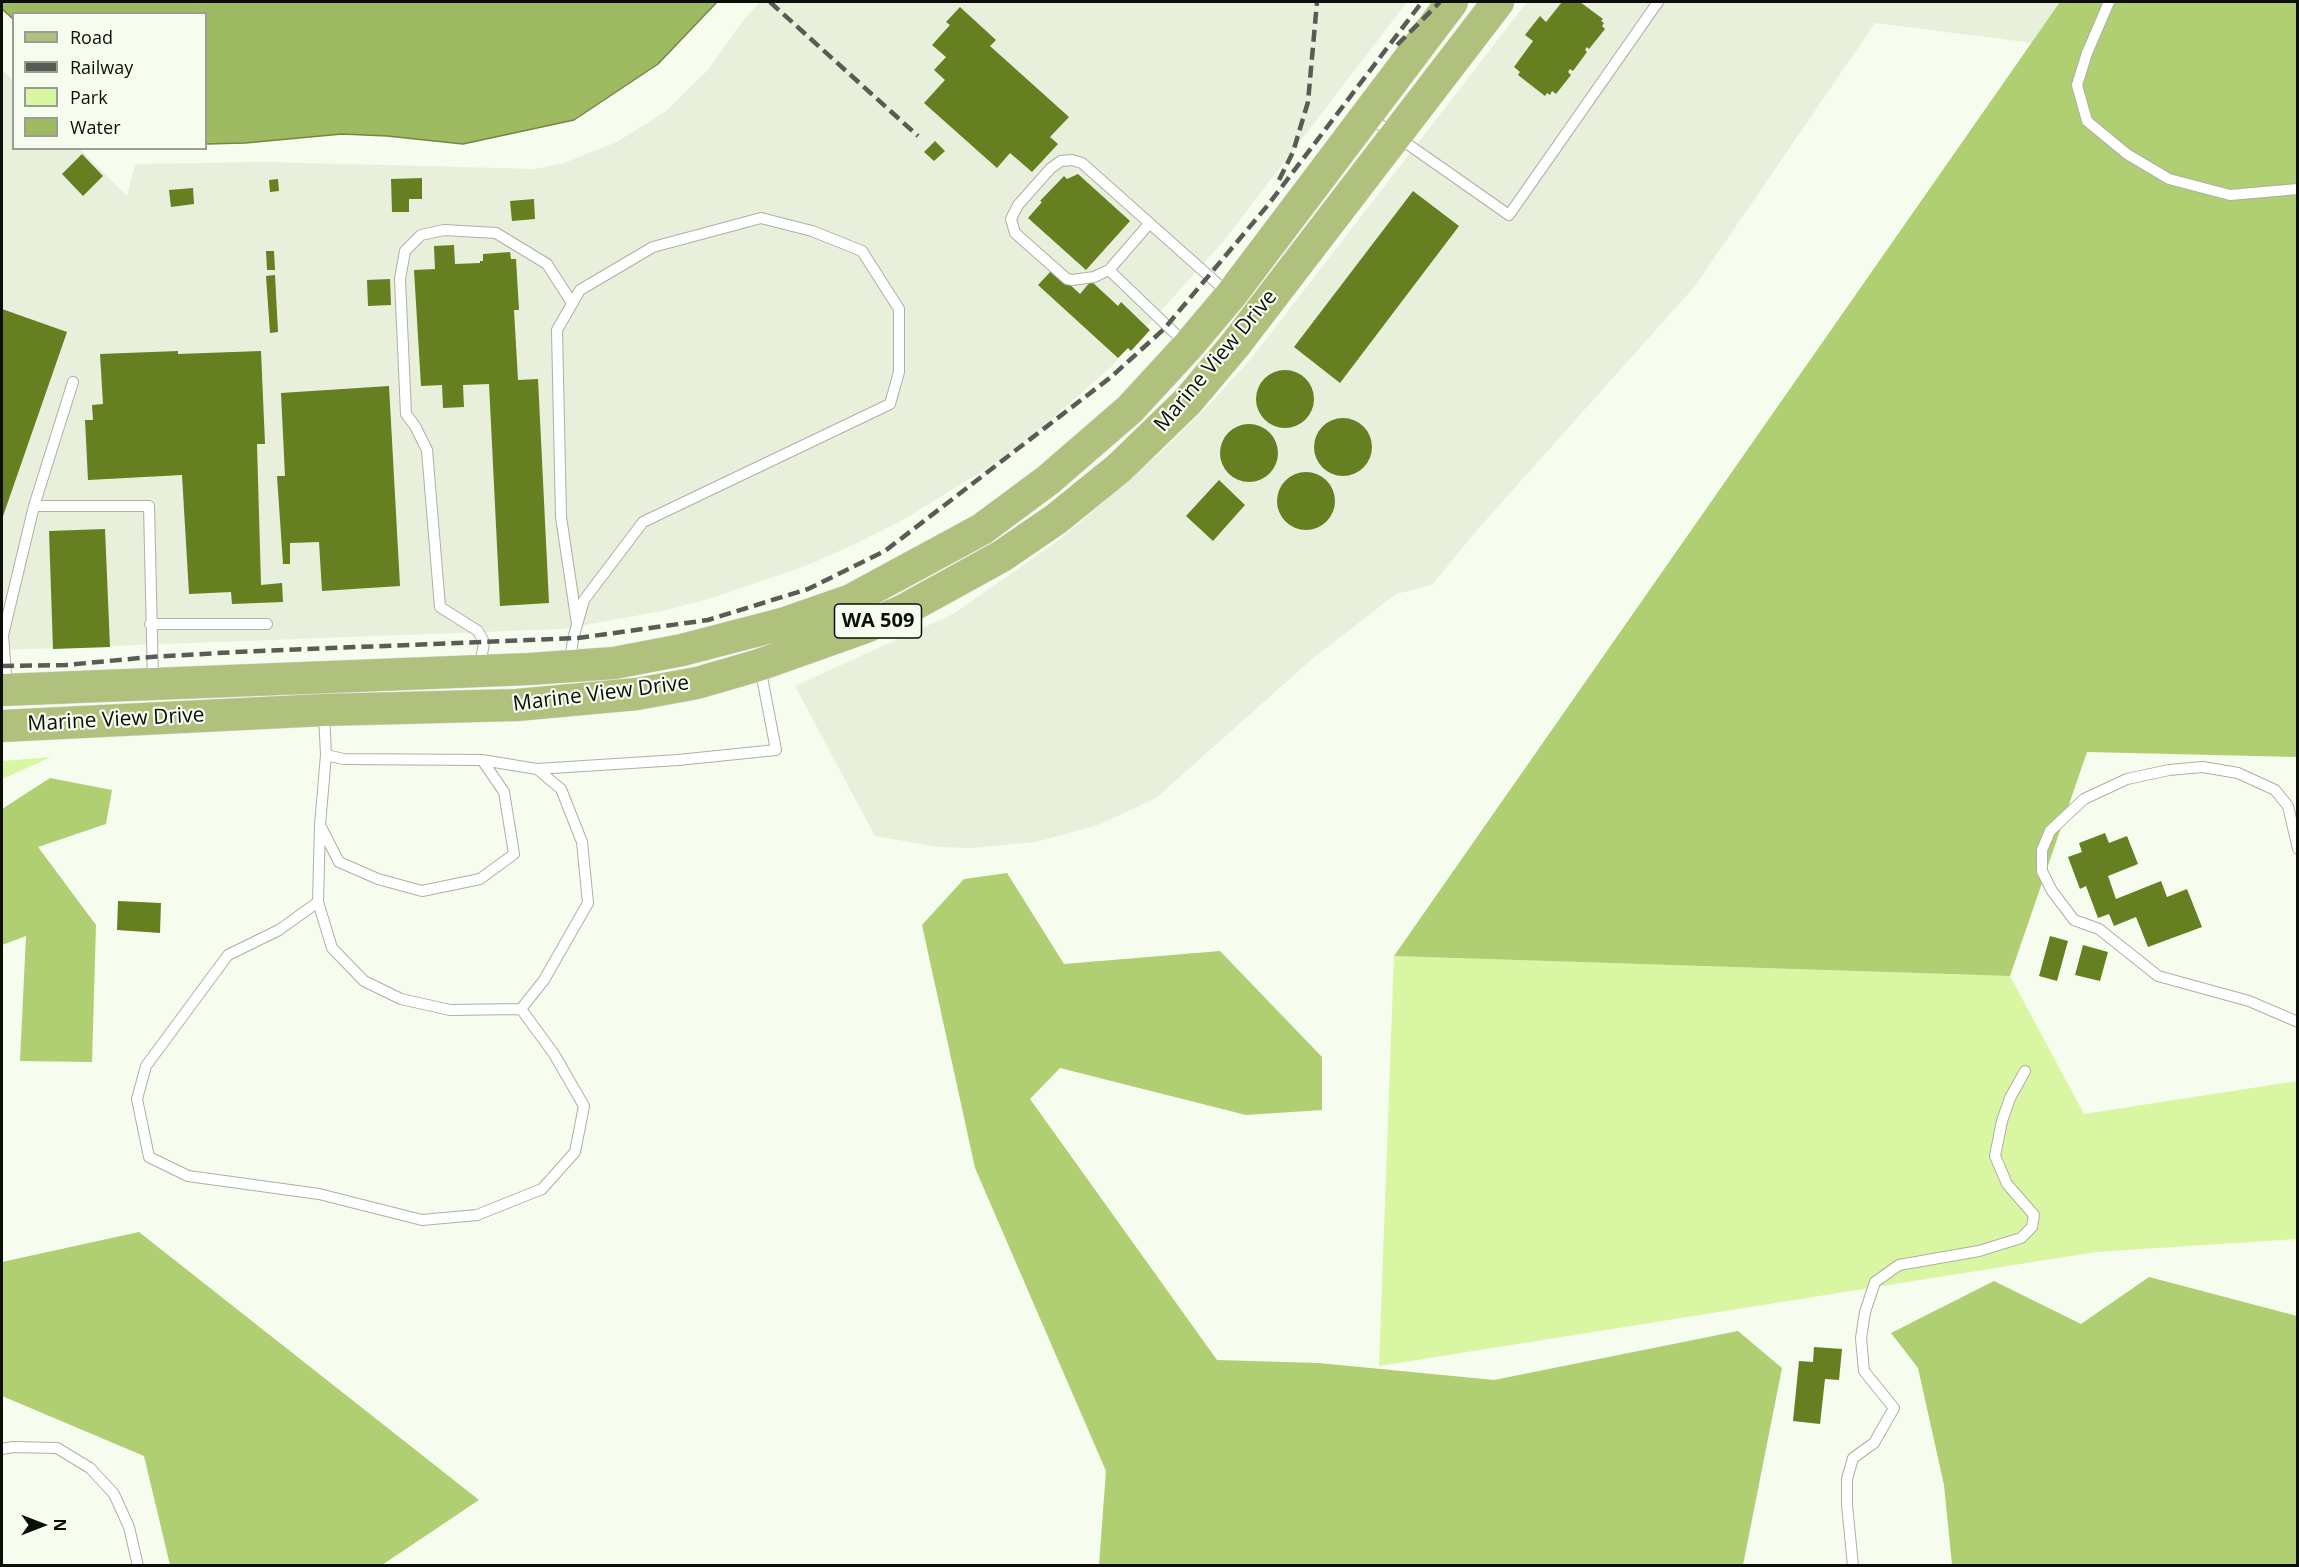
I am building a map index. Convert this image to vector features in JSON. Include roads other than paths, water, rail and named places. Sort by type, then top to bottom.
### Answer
[{"type":"main road","name":"Marine View Drive","points":[[4,690],[480,671],[614,663],[682,650],[771,627],[851,600],[982,530],[1048,480],[1130,409],[1231,295],[1452,2]]},
{"type":"main road","name":"Marine View Drive","points":[[2,726],[324,710],[517,705],[637,694],[697,683],[759,665],[866,627],[904,610],[1002,556],[1029,537],[1119,468],[1188,401],[1235,345],[1498,2]]},
{"type":"lane","points":[[1367,115],[1509,216],[1658,2]]},
{"type":"lane","points":[[2109,2],[2087,53],[2077,85],[2087,121],[2127,154],[2169,180],[2230,195],[2298,189]]},
{"type":"lane","points":[[1149,224],[1108,270],[1084,279],[1067,279],[1015,233],[1011,219],[1013,212],[1051,168],[1061,161],[1072,160],[1082,163],[1231,295]]},
{"type":"lane","points":[[570,667],[573,639],[585,600],[643,522],[890,404],[899,372],[899,309],[862,251],[812,231],[761,218],[653,247],[580,290],[557,330],[561,517],[577,624]]},
{"type":"lane","points":[[480,671],[484,642],[478,631],[440,608],[427,450],[406,414],[400,279],[405,250],[420,235],[444,230],[496,234],[547,264],[572,303]]},
{"type":"lane","points":[[1108,270],[1188,346]]},
{"type":"lane","points":[[4,690],[3,635],[34,506],[73,382]]},
{"type":"lane","points":[[34,506],[149,506],[153,685]]},
{"type":"lane","points":[[150,624],[267,624]]},
{"type":"lane","points":[[326,755],[344,759],[482,760],[537,769],[678,760],[776,750],[759,665]]},
{"type":"lane","points":[[324,710],[326,755],[320,825],[318,902],[332,948],[364,981],[401,999],[450,1010],[521,1009]]},
{"type":"lane","points":[[320,825],[339,862],[378,879],[422,891],[480,879],[514,854],[504,792],[482,760]]},
{"type":"lane","points":[[2298,849],[2288,806],[2275,790],[2238,773],[2203,767],[2169,770],[2127,779],[2084,799],[2050,831],[2042,850],[2042,871],[2052,891],[2074,920],[2099,929],[2158,976],[2249,1001],[2298,1022]]},
{"type":"lane","points":[[521,1009],[544,980],[588,903],[582,843],[561,789],[537,769]]},
{"type":"lane","points":[[318,902],[279,930],[228,955],[146,1065],[137,1099],[149,1157],[188,1176],[319,1194],[422,1220],[477,1215],[542,1189],[575,1152],[585,1106],[554,1054],[521,1009]]},
{"type":"lane","points":[[1852,1566],[1847,1479],[1853,1458],[1874,1443],[1894,1408],[1863,1371],[1861,1338],[1865,1312],[1875,1282],[1899,1265],[1979,1251],[2021,1238],[2032,1227],[2034,1215],[2007,1184],[1995,1156],[2002,1121],[2010,1098],[2025,1071]]},
{"type":"lane","points":[[2,1449],[57,1448],[90,1468],[114,1494],[129,1527],[138,1566]]},
{"type":"water","points":[[2,2],[717,2],[658,64],[574,120],[463,144],[342,134],[245,143],[207,144],[207,12],[12,12],[12,18],[2,9]]},
{"type":"railway","points":[[770,2],[918,136]]},
{"type":"railway","points":[[1279,180],[1293,152],[1308,102],[1317,2]]},
{"type":"railway","points":[[2,666],[66,665],[236,652],[578,638],[708,620],[808,589],[885,551],[1111,377],[1164,329],[1268,205],[1422,2]]},
{"type":"railway","points":[[1397,45],[1440,2]]}]
